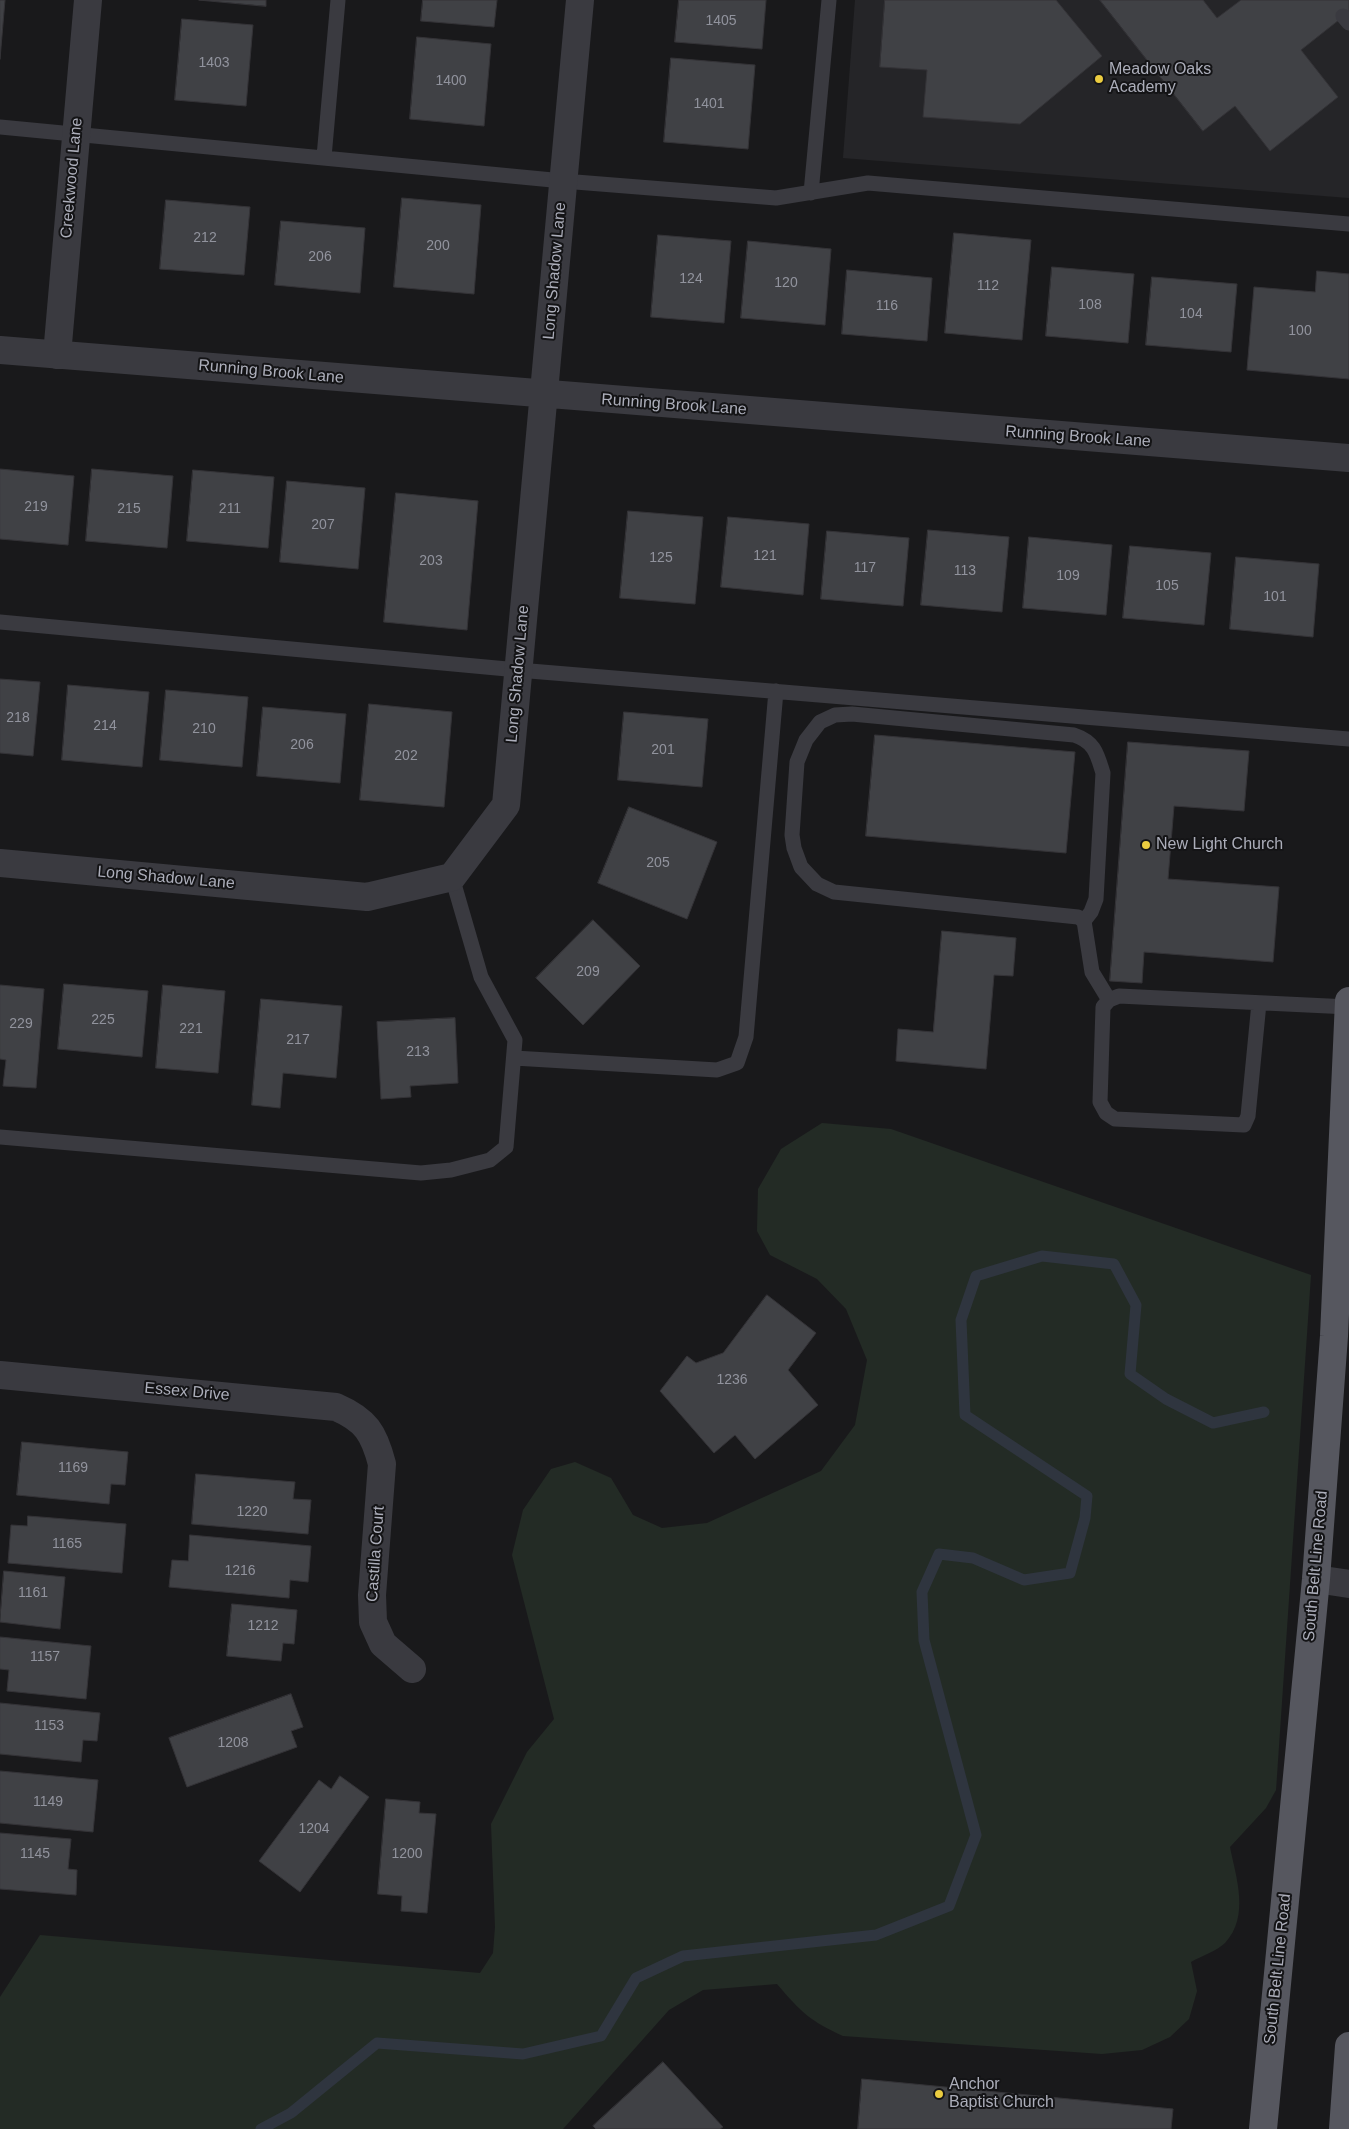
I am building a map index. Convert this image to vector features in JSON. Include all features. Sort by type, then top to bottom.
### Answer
[{"type":"main road","name":"South Belt Line Road","points":[[1262,2129],[1316,1579],[1334,1336],[1349,1002]]},
{"type":"main road","points":[[1345,2122],[1349,2046]]},
{"type":"street","name":"Creekwood Lane","points":[[57,355],[88,0]]},
{"type":"street","name":"Long Shadow Lane","points":[[0,863],[366,897],[452,877],[506,804],[580,0]]},
{"type":"street","name":"Running Brook Lane","points":[[0,350],[1349,458]]},
{"type":"street","name":"Essex Drive","points":[[0,1374],[336,1406],[355,1415],[367,1428]]},
{"type":"street","name":"Castilla Court","points":[[367,1428],[378,1445],[382,1464],[372,1595],[373,1622],[383,1644],[412,1669]]},
{"type":"street","points":[[1316,1579],[1349,1584]]},
{"type":"lane","points":[[324,158],[338,0]]},
{"type":"lane","points":[[811,193],[829,0]]},
{"type":"lane","points":[[0,127],[563,181],[776,198],[868,183],[1349,224]]},
{"type":"lane","points":[[0,622],[518,670],[1349,739]]},
{"type":"lane","points":[[514,1058],[717,1070],[737,1063],[746,1037],[776,691]]},
{"type":"lane","points":[[1084,921],[1091,912],[1096,899],[1103,773],[1097,754],[1087,740],[1074,735],[852,714],[835,715],[820,722],[806,740],[797,762],[792,835],[794,848],[801,867],[817,884],[834,892],[1078,916],[1084,921],[1092,972],[1109,1000]]},
{"type":"lane","points":[[0,1137],[421,1173],[451,1170],[490,1160],[506,1147],[515,1040],[481,977],[452,877]]},
{"type":"lane","points":[[1259,1003],[1248,1116],[1244,1125],[1115,1118],[1106,1113],[1100,1102],[1104,1007],[1109,1000],[1119,996],[1349,1007]]},
{"type":"shaded area","name":"Meadow Oaks Academy","points":[[855,0],[1349,0],[1349,198],[843,158]]},
{"type":"shaded area","points":[[822,1123],[891,1129],[1311,1275],[1276,1790],[1266,1808],[1230,1847],[1238,1884],[1239,1909],[1237,1921],[1233,1932],[1222,1946],[1191,1962],[1197,1991],[1189,2019],[1170,2037],[1142,2050],[1102,2054],[843,2036],[807,2015],[777,1984],[703,1990],[669,2010],[563,2129],[0,2129],[0,1997],[40,1935],[480,1973],[493,1953],[495,1927],[491,1824],[527,1752],[554,1719],[512,1555],[523,1510],[551,1469],[575,1462],[611,1478],[633,1515],[662,1528],[707,1523],[821,1471],[855,1425],[867,1360],[846,1309],[817,1279],[770,1255],[757,1231],[758,1189],[781,1149]]},
{"type":"building","points":[[0,0],[5,0],[0,59]]},
{"type":"building","points":[[199,0],[266,0],[266,6]]},
{"type":"building","points":[[423,0],[497,0],[494,27],[421,21]]},
{"type":"building","points":[[679,0],[766,0],[762,49],[675,42]]},
{"type":"building","points":[[885,0],[1056,0],[1102,56],[1020,124],[923,117],[927,70],[880,67]]},
{"type":"building","points":[[1100,0],[1203,0],[1217,18],[1241,0],[1349,0],[1349,12],[1301,50],[1338,97],[1270,151],[1235,106],[1203,131]]},
{"type":"building","points":[[182,19],[253,25],[246,106],[175,100]]},
{"type":"building","points":[[417,37],[491,44],[484,126],[410,119]]},
{"type":"building","points":[[671,58],[755,65],[748,149],[664,142]]},
{"type":"building","points":[[402,198],[481,205],[474,294],[394,287]]},
{"type":"building","points":[[166,200],[250,207],[244,275],[160,269]]},
{"type":"building","points":[[281,221],[365,228],[360,293],[275,285]]},
{"type":"building","points":[[954,233],[1031,240],[1022,340],[945,333]]},
{"type":"building","points":[[658,235],[731,241],[724,323],[651,317]]},
{"type":"building","points":[[748,241],[831,249],[825,325],[741,318]]},
{"type":"building","points":[[1052,267],[1134,274],[1128,343],[1046,336]]},
{"type":"building","points":[[847,270],[932,278],[927,341],[842,334]]},
{"type":"building","points":[[1317,271],[1349,274],[1349,379],[1247,370],[1254,287],[1315,292]]},
{"type":"building","points":[[1152,277],[1237,284],[1231,352],[1146,345]]},
{"type":"building","points":[[0,469],[74,476],[68,545],[0,539]]},
{"type":"building","points":[[92,469],[173,476],[167,548],[86,541]]},
{"type":"building","points":[[193,470],[274,477],[268,548],[187,541]]},
{"type":"building","points":[[287,481],[365,488],[358,569],[280,562]]},
{"type":"building","points":[[396,493],[478,501],[467,630],[384,622]]},
{"type":"building","points":[[628,511],[703,517],[695,604],[620,598]]},
{"type":"building","points":[[728,517],[809,524],[803,595],[721,587]]},
{"type":"building","points":[[928,530],[1009,537],[1002,612],[921,605]]},
{"type":"building","points":[[827,531],[909,538],[903,606],[821,599]]},
{"type":"building","points":[[1029,537],[1112,545],[1106,615],[1023,608]]},
{"type":"building","points":[[1130,546],[1211,553],[1204,625],[1123,618]]},
{"type":"building","points":[[1236,557],[1319,564],[1313,637],[1230,629]]},
{"type":"building","points":[[0,679],[40,682],[33,756],[0,753]]},
{"type":"building","points":[[68,685],[149,692],[142,767],[62,760]]},
{"type":"building","points":[[166,690],[248,697],[242,767],[160,760]]},
{"type":"building","points":[[369,704],[452,712],[444,807],[360,800]]},
{"type":"building","points":[[263,707],[346,714],[340,783],[257,776]]},
{"type":"building","points":[[624,712],[708,719],[702,787],[618,780]]},
{"type":"building","points":[[875,735],[1075,752],[1066,853],[866,836]]},
{"type":"building","name":"New Light Church","points":[[1128,742],[1249,751],[1244,811],[1174,806],[1168,879],[1279,887],[1273,962],[1144,952],[1142,983],[1110,981]]},
{"type":"building","points":[[629,807],[717,842],[687,919],[598,883]]},
{"type":"building","points":[[593,920],[640,966],[583,1025],[536,978]]},
{"type":"building","points":[[942,931],[1016,938],[1013,976],[994,975],[986,1069],[896,1061],[898,1029],[933,1032]]},
{"type":"building","points":[[64,984],[148,991],[142,1057],[58,1049]]},
{"type":"building","points":[[0,985],[44,989],[36,1088],[3,1086],[6,1060],[0,1059]]},
{"type":"building","points":[[163,985],[225,991],[218,1073],[156,1068]]},
{"type":"building","points":[[261,999],[342,1006],[336,1078],[283,1073],[280,1108],[252,1105]]},
{"type":"building","points":[[455,1018],[458,1083],[410,1086],[411,1097],[381,1099],[377,1022]]},
{"type":"building","points":[[767,1295],[816,1333],[788,1370],[818,1405],[755,1459],[735,1435],[714,1453],[660,1391],[687,1356],[696,1363],[723,1353]]},
{"type":"building","points":[[22,1442],[128,1452],[125,1485],[111,1484],[109,1504],[17,1495]]},
{"type":"building","points":[[196,1474],[295,1482],[293,1499],[311,1500],[308,1534],[192,1524]]},
{"type":"building","points":[[28,1516],[126,1524],[122,1573],[8,1563],[11,1525],[27,1526]]},
{"type":"building","points":[[190,1535],[311,1546],[308,1582],[290,1580],[289,1598],[169,1587],[172,1560],[188,1561]]},
{"type":"building","points":[[4,1571],[65,1577],[60,1629],[0,1622]]},
{"type":"building","points":[[232,1604],[297,1610],[294,1644],[283,1643],[281,1661],[227,1656]]},
{"type":"building","points":[[0,1637],[91,1646],[86,1699],[7,1691],[9,1670],[0,1669]]},
{"type":"building","points":[[291,1694],[303,1727],[291,1731],[297,1747],[187,1787],[169,1738]]},
{"type":"building","points":[[0,1703],[100,1713],[97,1741],[83,1740],[81,1762],[0,1754]]},
{"type":"building","points":[[0,1771],[98,1780],[93,1832],[0,1823]]},
{"type":"building","points":[[340,1776],[369,1797],[300,1892],[259,1861],[319,1780],[331,1789]]},
{"type":"building","points":[[386,1799],[420,1802],[419,1813],[436,1814],[427,1913],[401,1911],[402,1896],[378,1894]]},
{"type":"building","points":[[0,1833],[71,1839],[68,1869],[77,1870],[76,1895],[0,1889]]},
{"type":"building","points":[[663,2062],[723,2127],[720,2129],[596,2129],[593,2126]]},
{"type":"building","name":"Anchor Baptist Church","points":[[862,2079],[1173,2109],[1171,2129],[858,2129]]},
{"type":"waterway","points":[[261,2129],[291,2113],[377,2043],[523,2054],[601,2036],[636,1978],[683,1956],[876,1935],[949,1906],[976,1835],[924,1640],[922,1592],[939,1554],[973,1558],[1024,1580],[1070,1573],[1085,1518],[1087,1496],[965,1415],[961,1320],[976,1276],[1042,1256],[1114,1264],[1136,1305],[1130,1374],[1166,1399],[1213,1423],[1264,1412]]},
{"type":"place","name":"Meadow Oaks Academy","points":[[1099,79]]},
{"type":"place","name":"New Light Church","points":[[1146,845]]},
{"type":"place","name":"Anchor Baptist Church","points":[[939,2094]]}]
